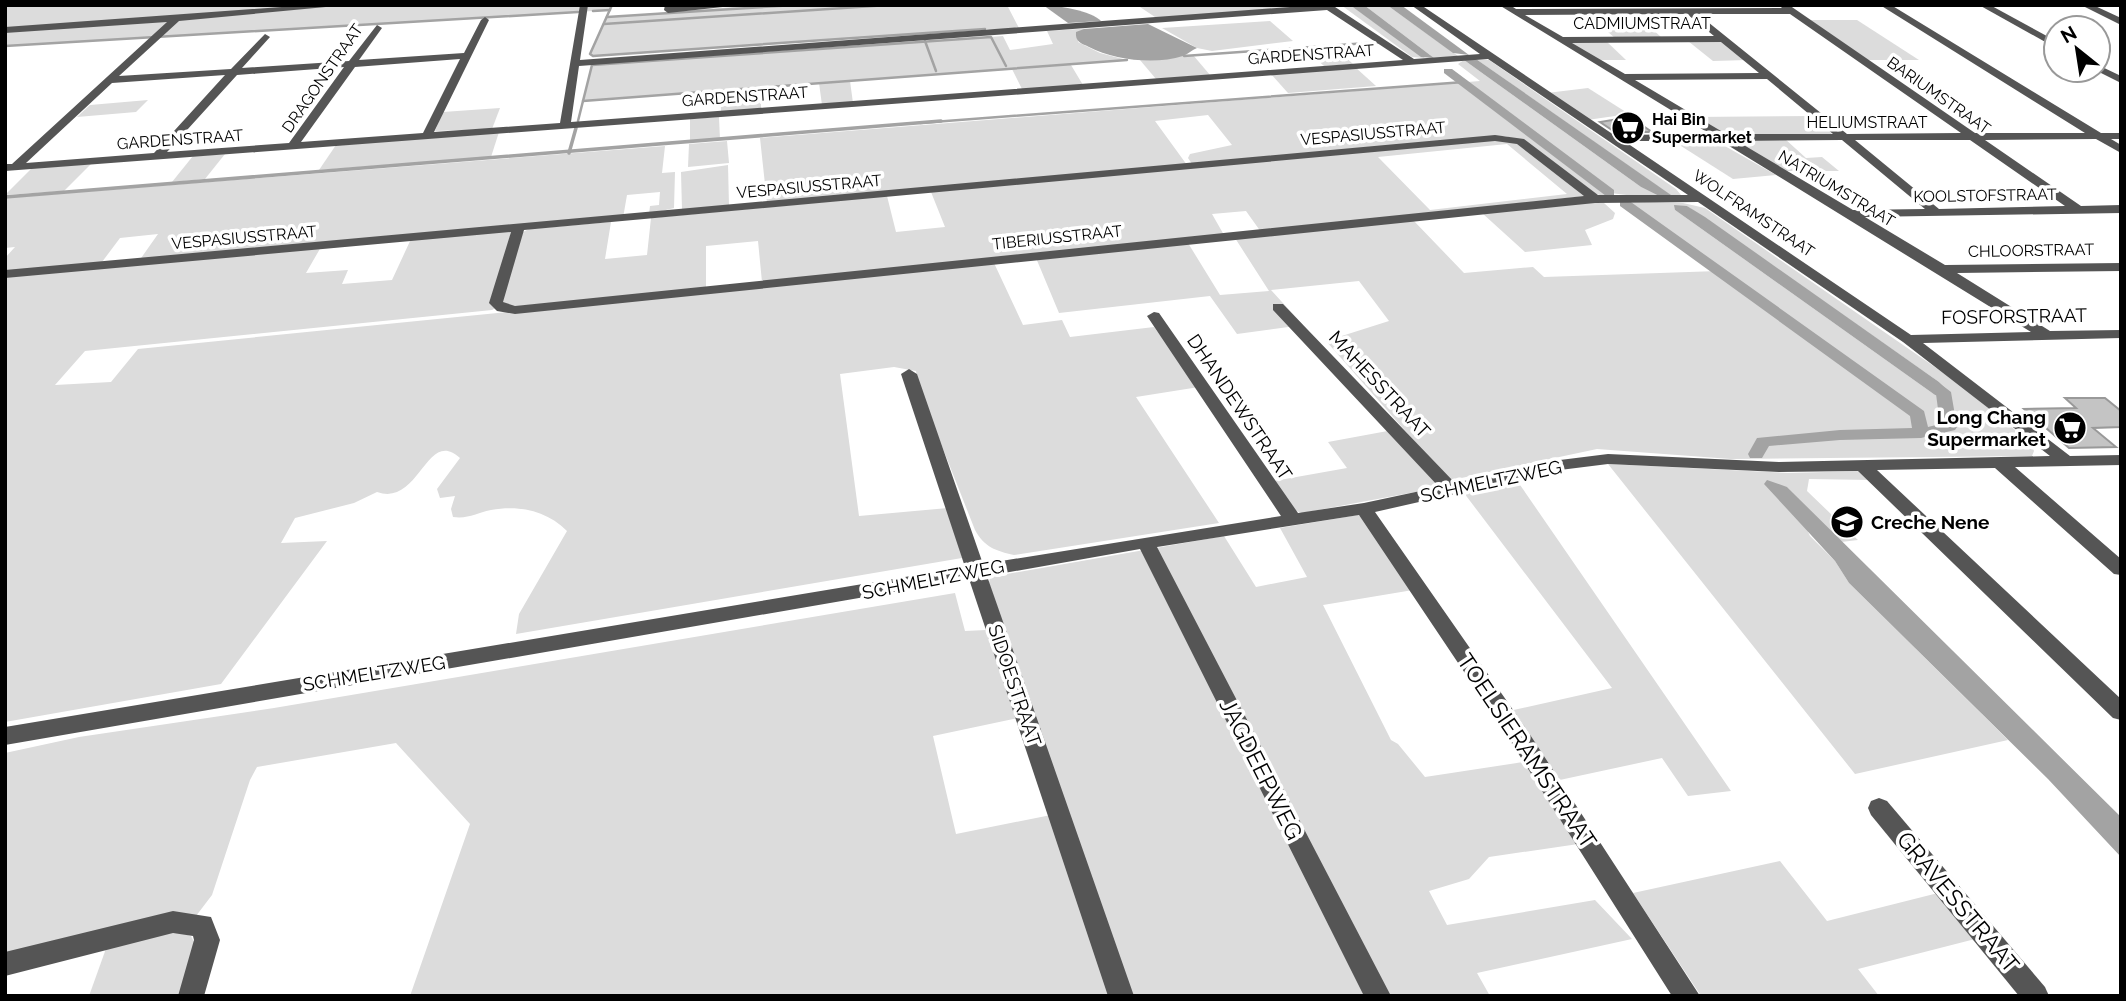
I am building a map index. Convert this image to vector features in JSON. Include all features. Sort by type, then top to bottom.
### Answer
[{"type":"street","points":[[5,30],[343,5]]},
{"type":"street","points":[[565,125],[584,5]]},
{"type":"street","points":[[669,7],[737,5]]},
{"type":"street","name":"WOLFRAMSTRAAT","points":[[1415,5],[1482,56],[1613,138],[1908,339],[2065,460]]},
{"type":"street","points":[[1884,5],[2121,150]]},
{"type":"street","points":[[1983,5],[2042,37]]},
{"type":"street","points":[[2085,5],[2121,23]]},
{"type":"street","points":[[575,63],[1328,6],[1417,61]]},
{"type":"street","points":[[1509,9],[1689,11],[1787,8]]},
{"type":"street","name":"BARIUMSTRAAT","points":[[1787,8],[2077,209]]},
{"type":"street","name":"NATRIUMSTRAAT","points":[[1509,9],[1942,269],[2045,334]]},
{"type":"street","points":[[1689,11],[1934,210]]},
{"type":"street","points":[[10,168],[112,80],[176,19]]},
{"type":"street","points":[[426,136],[485,20]]},
{"type":"street","name":"DRAGONSTRAAT","points":[[293,146],[348,65],[377,28]]},
{"type":"street","points":[[157,157],[265,37]]},
{"type":"street","name":"CADMIUMSTRAAT","points":[[1560,40],[1725,39]]},
{"type":"street","name":"GARDENSTRAAT","points":[[10,168],[1482,56]]},
{"type":"street","points":[[112,80],[467,57]]},
{"type":"street","points":[[1620,77],[1770,76]]},
{"type":"street","name":"HELIUMSTRAAT","points":[[1613,138],[2121,136]]},
{"type":"street","name":"VESPASIUSSTRAAT","points":[[5,274],[1495,138],[1520,141],[1595,199]]},
{"type":"street","name":"TIBERIUSSTRAAT","points":[[518,229],[496,303],[515,310],[1595,199],[1620,197],[1653,201],[1701,198]]},
{"type":"street","name":"KOOLSTOFSTRAAT","points":[[1850,214],[1934,210],[2121,209]]},
{"type":"street","name":"CHLOORSTRAAT","points":[[1942,269],[2121,267]]},
{"type":"street","name":"MAHESSTRAAT","points":[[1278,307],[1452,490]]},
{"type":"street","name":"DHANDEWSTRAAT","points":[[1154,316],[1293,520]]},
{"type":"street","name":"FOSFORSTRAAT","points":[[1908,339],[2121,334]]},
{"type":"street","name":"SIDOESTRAAT","points":[[909,374],[1121,996]]},
{"type":"street","name":"SCHMELTZWEG","points":[[5,736],[118,714],[759,610],[976,570],[1364,509],[1560,465],[1608,459],[1779,467],[2121,460]]},
{"type":"street","points":[[1999,462],[2121,569]]},
{"type":"street","points":[[1862,465],[2121,712]]},
{"type":"street","name":"TOELSIERAMSTRAAT","points":[[1364,509],[1519,736],[1687,996]]},
{"type":"street","name":"JAGDEEPWEG","points":[[1145,542],[1378,996]]},
{"type":"street","name":"GRAVESSTRAAT","points":[[1879,808],[2036,996]]},
{"type":"street","points":[[5,964],[173,922],[202,925],[207,940],[191,996]]},
{"type":"shaded area","points":[[5,5],[613,5],[610,10],[5,46]]},
{"type":"shaded area","points":[[758,5],[1007,5],[1020,30],[985,29],[593,56],[590,54],[607,17]]},
{"type":"shaded area","points":[[1043,5],[1065,7],[1101,21],[1068,23]]},
{"type":"shaded area","points":[[1137,5],[1319,5],[1158,19]]},
{"type":"shaded area","points":[[1341,5],[1350,5],[1425,58],[1412,57]]},
{"type":"shaded area","points":[[1350,5],[1364,5],[1434,58],[1421,57]]},
{"type":"shaded area","points":[[1364,5],[1387,5],[1458,56],[1434,58]]},
{"type":"shaded area","points":[[1387,5],[1401,5],[1469,55],[1453,53]]},
{"type":"shaded area","points":[[1808,20],[1857,20],[1919,60],[1866,60]]},
{"type":"shaded area","points":[[1270,21],[1293,41],[1212,51],[1197,48],[1162,28]]},
{"type":"shaded area","points":[[1148,24],[1197,48],[1172,59],[1135,60],[1099,51],[1076,38],[1076,32],[1084,29]]},
{"type":"shaded area","points":[[1648,25],[1662,38],[1615,38],[1601,26]]},
{"type":"shaded area","points":[[1095,28],[1084,29],[1078,42],[1100,53],[1127,60],[1071,65],[1083,85],[1022,89],[1012,69],[850,81],[853,103],[822,105],[819,83],[761,88],[761,109],[721,112],[720,91],[583,101],[592,65],[1003,36],[1010,50],[1053,44],[1047,31]]},
{"type":"shaded area","points":[[1605,40],[1626,60],[1597,60],[1572,45],[1571,41]]},
{"type":"shaded area","points":[[1688,41],[1724,42],[1748,60],[1713,61]]},
{"type":"shaded area","points":[[1332,45],[1353,64],[1324,66],[1303,47]]},
{"type":"shaded area","points":[[1193,55],[1210,75],[1156,79],[1140,60]]},
{"type":"shaded area","points":[[1476,59],[1489,60],[1681,195],[1660,199],[1596,194],[1526,142],[1505,136],[1192,164],[1188,158],[1190,154],[1232,145],[1208,115],[1155,121],[1187,165],[767,203],[760,138],[1480,81],[1458,64],[1464,60],[1641,187],[1661,197],[1670,195]]},
{"type":"shaded area","points":[[1476,59],[1671,195],[1661,197],[1641,187],[1464,60]]},
{"type":"shaded area","points":[[1355,67],[1376,86],[1288,93],[1271,74]]},
{"type":"shaded area","points":[[1588,88],[1629,114],[1587,120],[1547,93]]},
{"type":"shaded area","points":[[148,100],[136,112],[77,117],[90,105]]},
{"type":"shaded area","points":[[500,108],[492,129],[435,131],[443,112]]},
{"type":"shaded area","points":[[1815,116],[1832,134],[1729,135],[1691,117]]},
{"type":"shaded area","points":[[719,117],[720,140],[690,142],[690,119]]},
{"type":"shaded area","points":[[499,132],[491,157],[319,170],[336,145]]},
{"type":"shaded area","points":[[1500,139],[1514,141],[1585,196],[1261,232],[1246,211],[1212,214],[1224,235],[762,282],[758,241],[706,246],[706,288],[509,307],[501,301],[523,232],[529,229],[611,222],[605,259],[647,255],[651,218],[887,196],[896,232],[945,227],[931,192]],"holes":[[[1507,144],[1567,194],[1430,210],[1378,157]]]},
{"type":"shaded area","points":[[1670,139],[1716,141],[1776,175],[1733,179]]},
{"type":"shaded area","points":[[1736,139],[1785,139],[1806,158],[1822,157],[1839,171],[1779,171],[1736,145]]},
{"type":"shaded area","points":[[727,141],[729,163],[688,167],[689,144]]},
{"type":"shaded area","points":[[665,146],[662,173],[675,172],[674,208],[649,214],[650,206],[659,205],[660,192],[627,195],[623,218],[139,261],[158,234],[120,238],[102,262],[5,272],[5,258],[15,247],[5,248],[5,198]]},
{"type":"shaded area","points":[[225,154],[205,179],[172,182],[193,156]]},
{"type":"shaded area","points":[[91,164],[64,191],[5,195],[32,168]]},
{"type":"shaded area","points":[[728,165],[729,206],[682,210],[681,172]]},
{"type":"shaded area","points":[[1621,201],[1683,203],[1705,208],[1958,383],[2031,443],[2034,451],[2032,456],[1731,459],[1597,449],[1452,480],[1446,477],[1326,341],[1389,321],[1359,281],[1271,290],[1303,325],[1237,334],[1210,296],[1059,313],[1036,258],[1188,243],[1220,295],[1269,291],[1235,238],[1413,220],[1464,273],[1533,267],[1544,277],[1718,271]],"holes":[[[1687,206],[1939,382],[1949,392],[1948,399],[1935,395],[1675,210]]]},
{"type":"shaded area","points":[[1604,203],[1615,213],[1613,219],[1585,230],[1592,245],[1525,252],[1482,213]]},
{"type":"shaded area","points":[[1674,205],[1687,206],[1705,217],[1939,382],[1949,392],[1948,399],[1935,395],[1675,210]]},
{"type":"shaded area","points":[[511,231],[497,307],[492,310],[85,351],[55,385],[111,382],[138,349],[994,263],[1023,325],[1062,320],[1070,337],[1154,327],[1199,387],[1136,397],[1219,523],[1014,555],[996,550],[982,541],[975,530],[919,388],[916,371],[894,367],[840,374],[859,516],[948,508],[962,558],[516,634],[519,614],[567,531],[542,514],[523,509],[491,510],[453,517],[451,509],[455,496],[440,498],[437,489],[460,458],[448,451],[439,452],[403,489],[392,494],[377,492],[354,503],[295,518],[281,543],[327,541],[221,684],[5,722],[5,275],[321,247],[306,273],[348,270],[342,284],[392,280],[411,239]]},
{"type":"shaded area","points":[[1393,430],[1439,485],[1437,488],[1302,513],[1296,511],[1274,481],[1347,468],[1328,442]]},
{"type":"shaded area","points":[[1608,464],[1788,473],[1863,471],[1871,480],[1809,479],[1807,491],[1858,540],[1841,542],[1787,487],[1810,536],[1835,561],[1849,583],[2008,740],[1855,774]]},
{"type":"shaded area","points":[[1767,480],[1787,487],[2121,817],[2121,857],[2048,779],[1849,583],[1835,561],[1764,484]]},
{"type":"shaded area","points":[[1518,482],[1731,791],[1688,796],[1662,758],[1555,781],[1509,711],[1612,688],[1464,493]]},
{"type":"shaded area","points":[[1358,515],[1364,518],[1413,590],[1323,605],[1391,740],[1398,744],[1425,777],[1530,761],[1585,843],[1489,857],[1469,879],[1429,891],[1447,925],[1595,900],[1632,939],[1477,973],[1490,996],[1132,996],[989,583],[990,577],[1224,536],[1256,587],[1307,577],[1280,528]]},
{"type":"shaded area","points":[[955,593],[965,631],[986,630],[1018,718],[933,736],[956,834],[1051,815],[1112,996],[410,996],[470,824],[396,743],[257,767],[250,780],[212,895],[196,916],[5,958],[5,753],[79,737],[274,708]]},
{"type":"shaded area","points":[[1780,861],[1827,921],[1942,892],[1979,938],[1858,969],[1879,996],[1701,996],[1633,893]]},
{"type":"shaded area","points":[[166,929],[191,936],[198,950],[184,996],[89,996],[108,943]]},
{"type":"building","name":"Hai Bin Supermarket","points":[[1630,117],[1652,132],[1615,132],[1600,122]]},
{"type":"building","name":"Long Chang Supermarket","points":[[2065,398],[2105,398],[2121,411],[2121,427],[2093,428],[2116,447],[2069,448],[2024,409],[2076,408]]},
{"type":"waterway","points":[[610,10],[612,5]]},
{"type":"waterway","points":[[607,17],[795,5]]},
{"type":"waterway","points":[[604,24],[888,5]]},
{"type":"waterway","points":[[593,11],[610,10]]},
{"type":"waterway","points":[[610,10],[590,54],[593,56],[985,29]]},
{"type":"waterway","points":[[5,46],[578,12]]},
{"type":"waterway","points":[[925,42],[991,37],[1006,66]]},
{"type":"waterway","points":[[583,101],[592,65],[925,42]]},
{"type":"waterway","points":[[925,42],[936,71]]},
{"type":"waterway","points":[[1184,56],[1381,42]]},
{"type":"waterway","points":[[583,101],[1127,60]]},
{"type":"waterway","points":[[1448,71],[1610,193]]},
{"type":"waterway","points":[[920,123],[1464,82]]},
{"type":"waterway","points":[[578,121],[583,101]]},
{"type":"waterway","points":[[570,151],[941,121]]},
{"type":"waterway","points":[[570,151],[576,128]]},
{"type":"waterway","points":[[5,197],[570,151]]},
{"type":"waterway","points":[[1624,203],[1918,414],[1921,433]]},
{"type":"waterway","points":[[1921,433],[1949,427],[1943,392],[1929,382]]},
{"type":"waterway","points":[[1756,454],[1763,442],[1840,435],[1921,433]]},
{"type":"place","name":"Hai Bin Supermarket","points":[[1628,128]]},
{"type":"place","name":"Long Chang Supermarket","points":[[2070,428]]},
{"type":"place","name":"Creche Nene","points":[[1847,522]]}]
